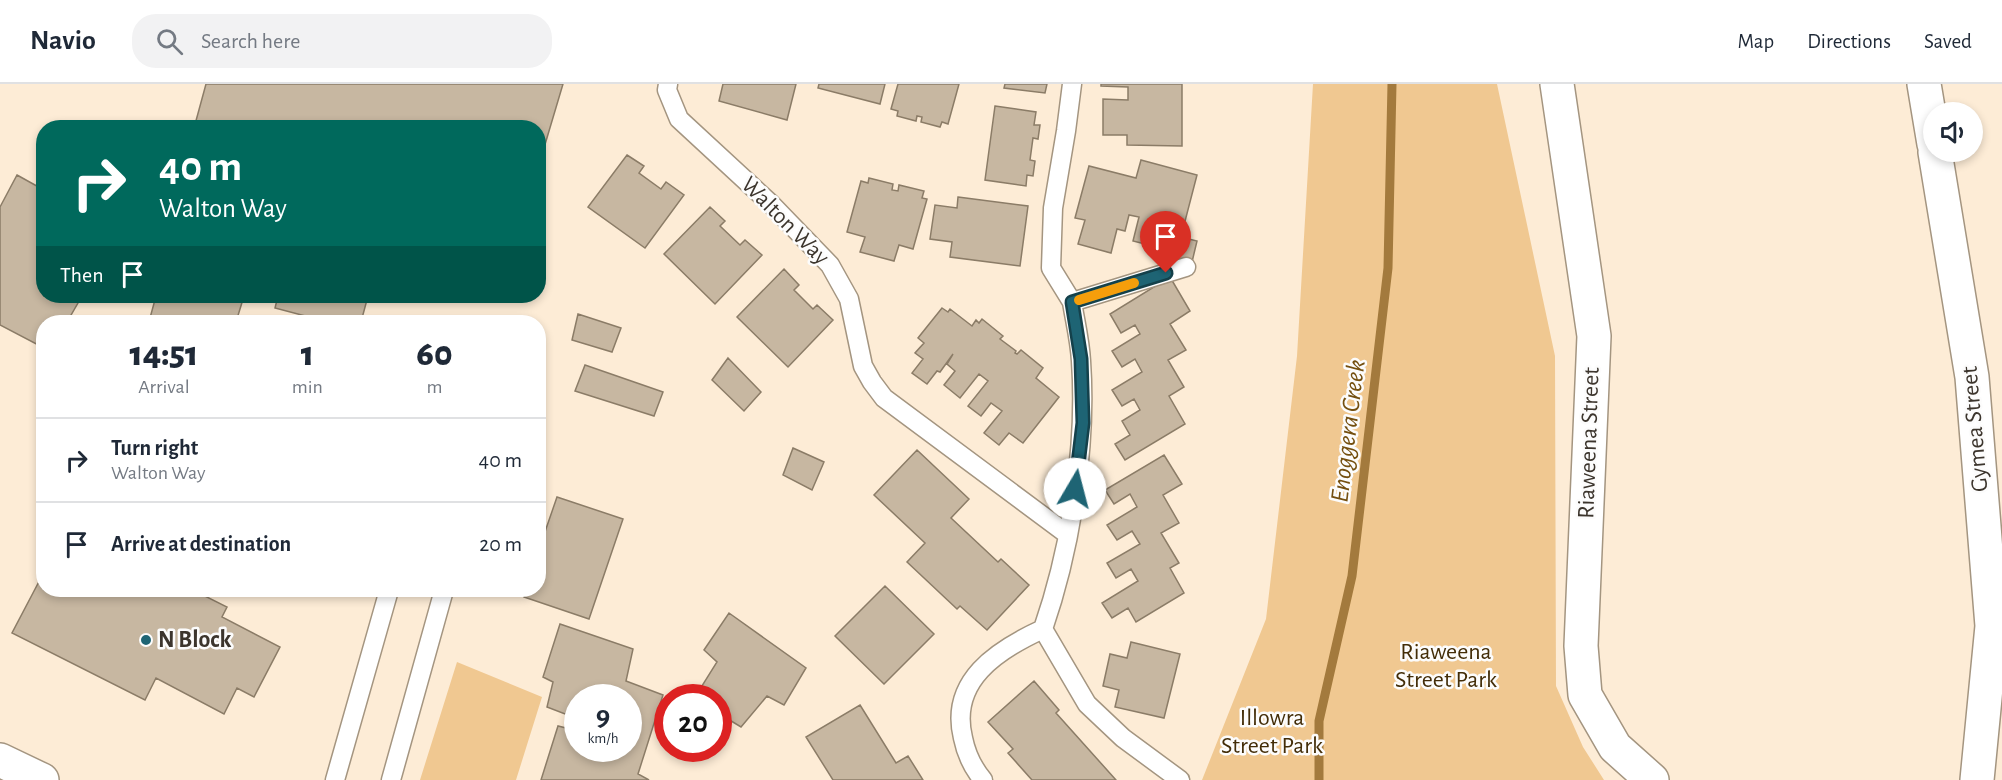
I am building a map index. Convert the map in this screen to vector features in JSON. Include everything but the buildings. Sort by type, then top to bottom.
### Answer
[{"type":"street","name":"Riaweena Street","points":[[1557,84],[1594,336],[1581,646],[1585,695],[1615,747],[1652,780]]},
{"type":"street","points":[[1924,84],[1927,102]]},
{"type":"street","name":"Gymea Street","points":[[1937,162],[1972,377],[1992,626],[1977,780]]},
{"type":"street","points":[[0,760],[42,780]]},
{"type":"lane","name":"Walton Way","points":[[668,84],[667,90],[679,119],[771,204],[830,265],[849,299],[863,366],[884,398],[1067,534]]},
{"type":"lane","points":[[983,780],[966,751],[959,723],[962,701],[971,680],[994,658],[1012,644],[1043,629],[1051,605],[1067,534],[1083,423],[1081,359],[1072,302],[1051,268],[1053,208],[1072,84]]},
{"type":"lane","points":[[1072,302],[1186,267]]},
{"type":"lane","points":[[335,780],[387,597]]},
{"type":"lane","points":[[391,780],[442,597]]},
{"type":"lane","points":[[1043,629],[1087,704],[1123,738],[1180,780]]},
{"type":"green space","name":"Riaweena Street Park","points":[[1313,84],[1497,84],[1555,356],[1556,686],[1583,747],[1604,780],[1202,780],[1266,619],[1297,356]]},
{"type":"green space","points":[[457,662],[542,697],[516,780],[420,780]]},
{"type":"waterway","name":"Enoggera Creek","points":[[1319,780],[1319,721],[1352,576],[1388,268],[1392,84]]},
{"type":"slow traffic","points":[[1079,300],[1134,283]]},
{"type":"place","name":"N Block","points":[[146,640]]},
{"type":"route","points":[[1075,489],[1083,423],[1081,359],[1072,302],[1166,273]]},
{"type":"park label","name":"Illowra Street Park","points":[[1272,732]]}]
